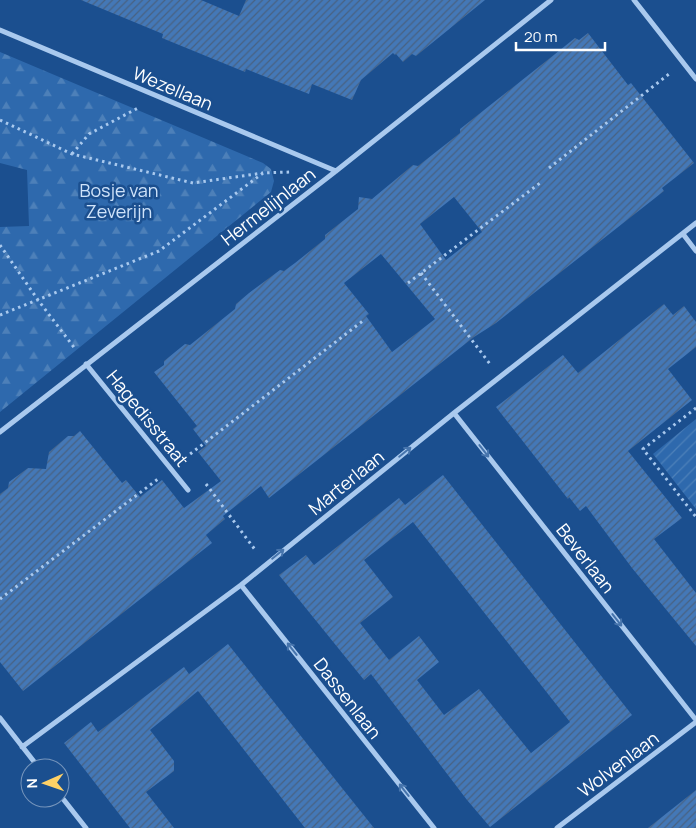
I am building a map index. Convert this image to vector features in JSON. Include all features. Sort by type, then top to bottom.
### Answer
[{"type":"street","name":"Hermelijnlaan","points":[[0,432],[336,171],[551,0]]},
{"type":"street","points":[[634,0],[696,79]]},
{"type":"street","name":"Wezellaan","points":[[0,30],[336,171]]},
{"type":"street","name":"Marterlaan","points":[[22,747],[241,585],[454,413],[696,223]]},
{"type":"street","points":[[683,234],[696,251]]},
{"type":"street","name":"Hagedisstraat","points":[[86,364],[188,490]]},
{"type":"street","name":"Beverlaan","points":[[454,413],[696,721]]},
{"type":"street","name":"Dassenlaan","points":[[241,585],[434,828]]},
{"type":"street","points":[[0,718],[31,758]]},
{"type":"street","name":"Wolvenlaan","points":[[557,828],[696,721]]},
{"type":"street","points":[[70,808],[86,828]]},
{"type":"path","points":[[549,168],[684,63]]},
{"type":"path","points":[[72,154],[88,134],[160,97]]},
{"type":"path","points":[[0,120],[72,154],[193,183],[263,173],[300,172]]},
{"type":"path","points":[[0,315],[159,251],[263,173]]},
{"type":"path","points":[[408,283],[540,183]]},
{"type":"path","points":[[0,245],[86,364]]},
{"type":"path","points":[[421,273],[500,377]]},
{"type":"path","points":[[696,408],[643,449],[696,517]]},
{"type":"path","points":[[186,458],[192,465]]},
{"type":"path","points":[[203,480],[266,564]]},
{"type":"green space","name":"Bosje van Zeverijn","points":[[0,52],[263,163],[271,169],[274,181],[271,192],[0,412],[0,227],[29,226],[27,170],[0,163]]},
{"type":"green space","points":[[696,419],[696,509],[653,454]]},
{"type":"building","points":[[81,0],[201,0],[239,16],[246,0],[485,0],[416,56],[412,54],[403,62],[393,53],[361,80],[352,100],[312,84],[309,94],[246,69],[245,72],[162,38],[163,34]]},
{"type":"building","points":[[588,33],[628,85],[631,83],[694,163],[662,188],[664,191],[269,498],[261,486],[223,516],[225,519],[206,535],[212,543],[23,691],[0,662],[0,494],[8,488],[9,482],[28,468],[46,469],[49,452],[68,436],[74,436],[80,431],[122,483],[126,480],[140,497],[162,480],[184,508],[221,481],[198,452],[206,446],[193,429],[197,426],[154,372],[164,365],[164,361],[185,344],[190,345],[235,309],[236,304],[249,293],[280,270],[284,271],[325,239],[325,235],[358,209],[359,197],[372,199],[413,165],[418,166],[460,133],[460,129],[575,38],[579,40]],"holes":[[[454,197],[482,232],[446,260],[420,224]],[[381,254],[435,319],[392,352],[366,316],[369,314],[344,283]]]},
{"type":"building","points":[[664,304],[673,315],[684,306],[696,322],[696,347],[668,369],[692,400],[628,451],[682,518],[654,539],[696,593],[696,646],[632,568],[586,506],[580,511],[569,497],[568,499],[496,407],[563,355],[578,373]]},
{"type":"building","points":[[443,475],[632,715],[490,827],[467,800],[371,674],[364,680],[279,575],[306,555],[314,565],[399,498],[405,505]],"holes":[[[413,522],[570,722],[531,753],[479,689],[444,715],[417,680],[439,662],[419,636],[389,660],[360,623],[393,597],[364,560]]]},
{"type":"building","points":[[228,644],[374,828],[305,828],[198,691],[150,730],[174,761],[174,771],[146,792],[174,828],[130,828],[64,743],[91,722],[98,732],[184,667],[189,674]]},
{"type":"building","points":[[696,790],[696,828],[648,828]]}]
